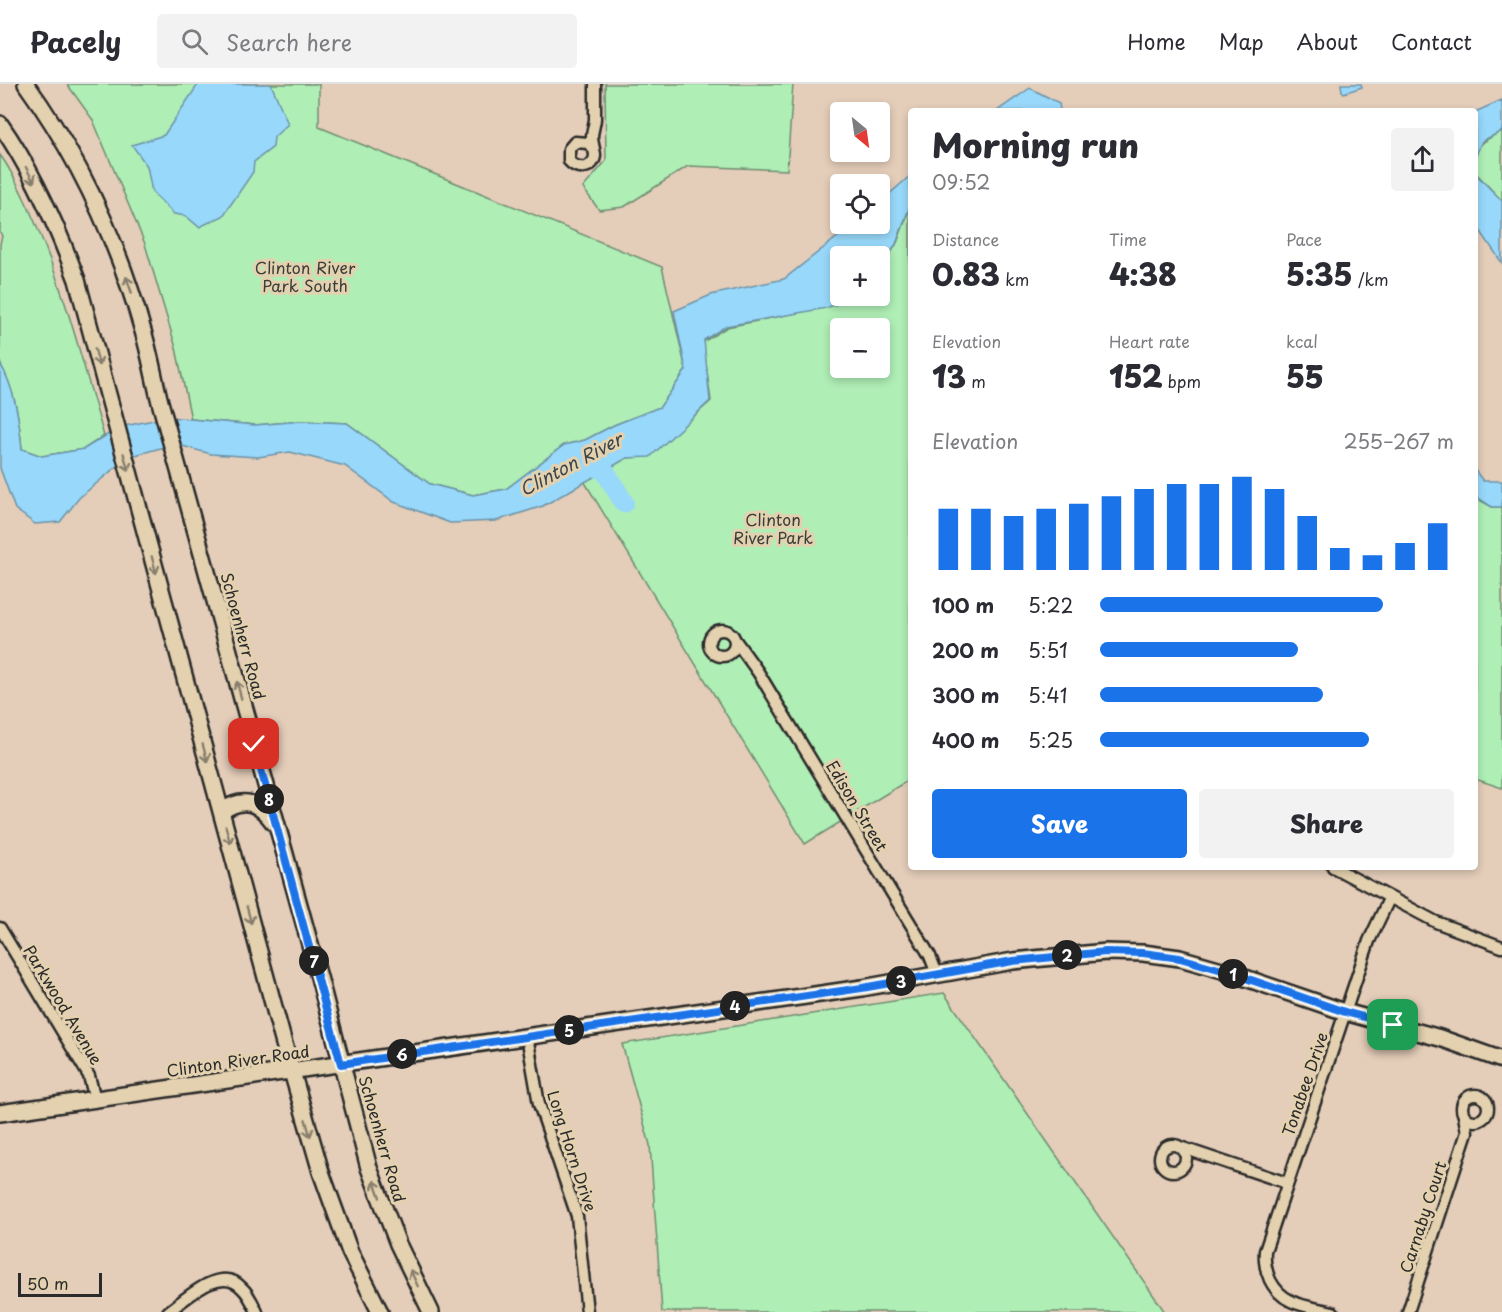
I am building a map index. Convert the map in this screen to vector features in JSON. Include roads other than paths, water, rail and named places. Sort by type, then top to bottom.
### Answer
[{"type":"main road","name":"Schoenherr Road","points":[[26,84],[77,164],[108,230],[144,332],[160,402],[369,1168],[387,1220],[431,1312]]},
{"type":"main road","points":[[0,124],[20,155],[45,202],[77,280],[292,1071],[334,1210],[350,1252],[380,1312]]},
{"type":"main road","points":[[222,811],[235,804],[250,803],[259,806],[267,813],[277,828]]},
{"type":"main road","name":"Clinton River Road","points":[[0,1113],[862,988],[1013,961],[1106,952],[1143,953],[1180,958],[1345,1012],[1440,1038],[1502,1060]]},
{"type":"street","points":[[592,134],[572,145],[568,153],[569,161],[576,167],[585,168],[592,162],[595,154],[592,134],[595,120],[595,84]]},
{"type":"street","points":[[579,141],[588,143],[594,150]]},
{"type":"street","points":[[728,655],[734,649],[735,640],[730,633],[721,630],[710,636],[708,645],[719,657],[740,654],[746,656]]},
{"type":"street","name":"Edison Street","points":[[735,640],[758,672],[900,905],[930,956],[937,974]]},
{"type":"street","points":[[1338,870],[1436,922],[1502,947]]},
{"type":"street","name":"Tonabee Drive","points":[[1333,1312],[1290,1301],[1277,1292],[1265,1266],[1265,1251],[1369,941],[1389,899]]},
{"type":"street","name":"Parkwood Avenue","points":[[0,928],[89,1076],[95,1099]]},
{"type":"street","name":"Long Horn Drive","points":[[527,1036],[539,1104],[577,1216],[587,1312]]},
{"type":"street","points":[[1467,1132],[1480,1121],[1487,1115],[1488,1106],[1485,1098],[1477,1094],[1468,1096],[1462,1102],[1464,1116],[1471,1121],[1480,1121]]},
{"type":"street","name":"Carnaby Court","points":[[1408,1312],[1467,1132],[1464,1116]]},
{"type":"street","points":[[1199,1155],[1177,1171],[1169,1171],[1162,1165],[1160,1157],[1163,1149],[1171,1144],[1287,1183]]},
{"type":"street","points":[[1183,1148],[1187,1157],[1185,1165]]},
{"type":"street","points":[[168,1312],[210,1283],[227,1279],[243,1288],[257,1312]]},
{"type":"water","points":[[200,84],[271,84],[288,124],[274,137],[273,147],[254,162],[253,172],[223,216],[199,227],[186,216],[174,214],[152,192],[147,166],[132,145],[164,135]]},
{"type":"water","points":[[1341,84],[1361,84],[1362,87],[1344,93]]},
{"type":"water","points":[[1030,88],[1059,103],[1060,108],[1001,108]]},
{"type":"water","points":[[1502,100],[1502,131],[1482,141],[1478,151],[1478,111]]},
{"type":"water","points":[[1478,176],[1502,201],[1502,263],[1478,227]]},
{"type":"water","name":"Clinton River","points":[[908,178],[908,211],[890,254],[890,246],[830,246],[832,306],[726,326],[704,340],[710,401],[650,457],[627,458],[543,506],[496,521],[450,523],[394,502],[345,466],[290,452],[258,457],[211,454],[175,444],[128,457],[79,498],[60,522],[35,524],[15,509],[0,468],[0,363],[16,404],[22,449],[42,456],[84,449],[120,427],[168,417],[255,425],[302,421],[347,423],[430,484],[473,495],[506,489],[564,445],[585,440],[614,425],[660,407],[686,370],[674,311],[711,295],[784,279],[841,234],[890,234],[890,193]]},
{"type":"water","points":[[1478,474],[1483,481],[1502,481],[1502,507],[1492,507],[1478,498]]},
{"type":"waterway","name":"Clinton River","points":[[582,460],[605,471],[624,503]]},
{"type":"park label","name":"Clinton River Park South","points":[[305,277]]},
{"type":"park label","name":"Clinton River Park","points":[[773,529]]}]
